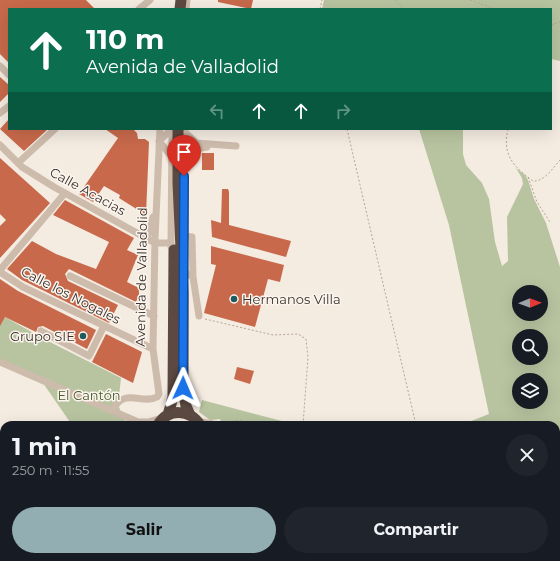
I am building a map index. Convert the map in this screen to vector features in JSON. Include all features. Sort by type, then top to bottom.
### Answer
[{"type":"highway","points":[[164,419],[173,397],[178,292],[178,183],[182,130]]},
{"type":"highway","points":[[178,292],[183,388],[186,406],[196,420]]},
{"type":"highway","points":[[164,419],[180,412],[196,420]]},
{"type":"street","points":[[140,8],[150,0]]},
{"type":"street","points":[[0,66],[8,74]]},
{"type":"street","points":[[0,113],[8,107]]},
{"type":"street","points":[[18,163],[54,130]]},
{"type":"street","name":"Avenida de Valladolid","points":[[117,410],[118,403],[129,398],[150,399],[157,397],[159,394],[154,350],[154,316],[156,205],[160,130]]},
{"type":"street","points":[[171,130],[159,141],[172,157]]},
{"type":"street","points":[[172,130],[172,243],[178,292]]},
{"type":"street","points":[[182,130],[196,143],[211,146],[236,146]]},
{"type":"street","points":[[178,292],[184,272],[184,160],[182,130]]},
{"type":"street","name":"Calle Acacias","points":[[0,145],[18,163],[65,193],[155,243]]},
{"type":"street","points":[[184,160],[196,149],[211,146]]},
{"type":"street","points":[[0,271],[65,193]]},
{"type":"street","points":[[147,238],[156,205]]},
{"type":"street","points":[[184,236],[192,237],[193,277],[199,316]]},
{"type":"street","points":[[155,243],[172,243]]},
{"type":"street","name":"Calle los Nogales","points":[[0,271],[23,287],[154,350]]},
{"type":"street","points":[[184,272],[193,277]]},
{"type":"street","points":[[70,276],[154,316]]},
{"type":"street","points":[[41,332],[89,356],[104,326]]},
{"type":"street","points":[[0,362],[117,410],[138,421]]},
{"type":"street","points":[[153,421],[164,419]]},
{"type":"path","points":[[395,0],[403,8]]},
{"type":"path","points":[[470,0],[492,8]]},
{"type":"path","points":[[347,130],[415,421]]},
{"type":"path","points":[[508,130],[506,146],[508,156],[533,181],[538,181],[560,160]]},
{"type":"path","points":[[526,175],[537,202],[550,222]]},
{"type":"path","points":[[199,316],[273,336],[298,334],[306,339],[308,357],[302,421]]},
{"type":"green space","points":[[324,0],[560,0],[560,61],[552,59],[552,8],[322,8]]},
{"type":"green space","points":[[419,130],[463,130],[463,154],[466,165],[482,183],[489,199],[495,242],[502,266],[508,261],[507,217],[523,184],[522,178],[516,168],[525,175],[534,199],[546,223],[560,267],[560,421],[471,421],[489,414],[449,225]]},
{"type":"green space","name":"El Cantón","points":[[5,317],[44,339],[121,378],[118,405],[125,421],[69,421],[43,383],[0,365],[0,321]]},
{"type":"green space","points":[[202,400],[282,421],[210,420],[199,412]]},
{"type":"building","points":[[0,0],[86,0],[94,8],[8,8],[8,62],[0,54]]},
{"type":"building","points":[[218,0],[253,0],[251,8],[218,2]]},
{"type":"building","points":[[0,77],[8,84],[8,94],[0,102]]},
{"type":"building","points":[[8,120],[8,130],[47,130],[24,151],[0,129]]},
{"type":"building","points":[[106,130],[134,130],[137,133],[138,139],[145,139],[149,142],[146,215],[119,198],[120,195],[104,186],[93,202],[79,194],[118,138]]},
{"type":"building","points":[[202,153],[214,153],[214,170],[202,170]]},
{"type":"building","points":[[0,158],[50,203],[0,258],[0,226],[6,220],[0,214]]},
{"type":"building","points":[[222,189],[228,189],[229,192],[229,225],[291,241],[286,257],[212,237],[211,220],[221,223]]},
{"type":"building","points":[[65,200],[134,238],[127,250],[138,255],[127,282],[139,288],[139,294],[136,302],[69,269],[65,274],[68,281],[118,305],[109,323],[22,280],[7,269],[32,241],[56,254],[96,269],[109,242],[53,215]]},
{"type":"building","points":[[211,246],[284,265],[280,282],[268,279],[255,327],[204,313],[216,265],[211,264]]},
{"type":"building","points":[[0,279],[18,291],[96,330],[87,349],[43,326],[38,327],[36,332],[5,317],[0,326]]},
{"type":"building","points":[[106,334],[142,352],[133,383],[92,362]]},
{"type":"building","points":[[237,367],[254,371],[250,384],[234,379]]},
{"type":"place","name":"Hermanos Villa","points":[[234,299]]},
{"type":"place","name":"Grupo SIE","points":[[83,336]]},
{"type":"route","points":[[183,388],[184,176]]}]
